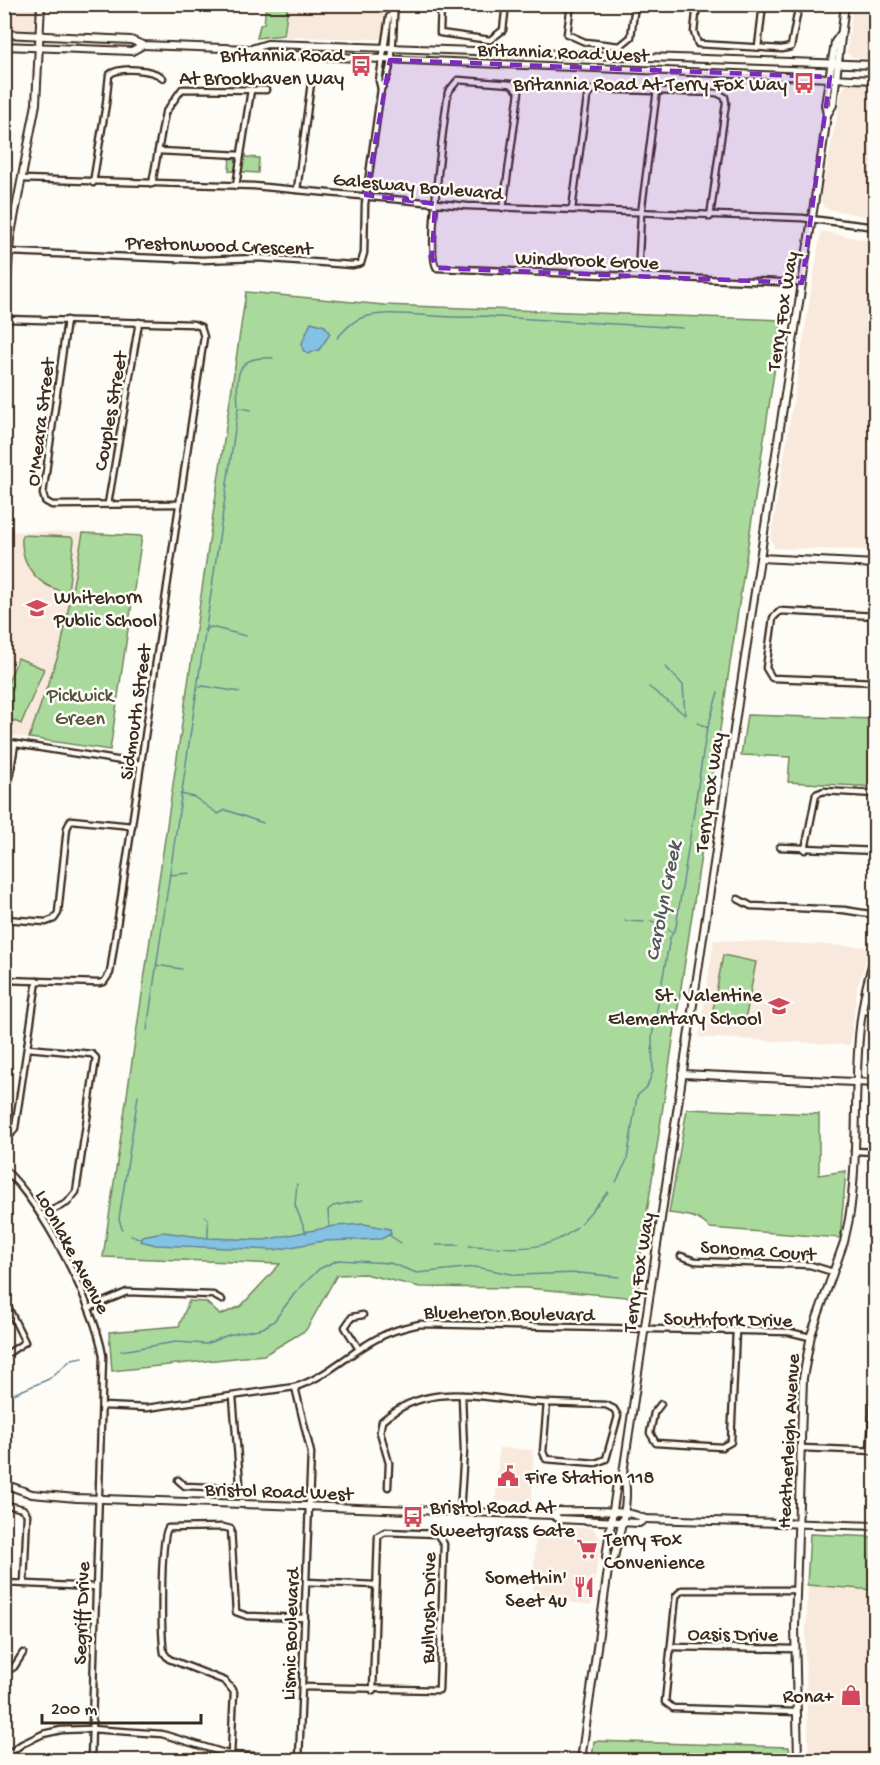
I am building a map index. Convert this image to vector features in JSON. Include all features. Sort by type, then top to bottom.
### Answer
[{"type":"street","points":[[5,321],[9,252],[14,217],[36,104],[41,4]]},
{"type":"street","points":[[381,89],[386,83],[391,54],[395,4]]},
{"type":"street","points":[[441,4],[440,33],[490,40],[503,30],[506,4]]},
{"type":"street","points":[[571,4],[567,34],[585,42],[620,46],[631,37],[635,4]]},
{"type":"street","points":[[697,4],[694,32],[698,44],[758,47],[790,47],[799,4]]},
{"type":"street","points":[[758,47],[763,4]]},
{"type":"street","name":"Terry Fox Way","points":[[581,1761],[609,1563],[606,1557],[617,1483],[623,1473],[812,219],[827,115],[825,105],[833,77],[845,4]]},
{"type":"street","points":[[366,195],[381,89],[379,81],[383,54],[389,17],[394,12]]},
{"type":"street","name":"Britannia Road West","points":[[4,34],[131,40],[143,45],[250,49],[266,54],[391,54],[876,65]]},
{"type":"street","name":"Britannia Road West","points":[[250,49],[267,44],[383,54],[876,80]]},
{"type":"street","name":"Britannia Road West","points":[[4,46],[132,51],[143,45]]},
{"type":"street","points":[[93,183],[109,75],[115,71],[153,72],[163,78]]},
{"type":"street","points":[[435,204],[448,92],[458,81],[510,84],[519,92],[503,208]]},
{"type":"street","points":[[297,190],[311,83]]},
{"type":"street","points":[[572,209],[590,92],[596,87],[717,93],[726,98],[710,217]]},
{"type":"street","points":[[152,184],[165,113],[182,89],[266,90]]},
{"type":"street","points":[[237,186],[251,90]]},
{"type":"street","points":[[638,276],[641,214],[657,90]]},
{"type":"street","points":[[158,151],[241,155]]},
{"type":"street","name":"Galesway Boulevard","points":[[22,179],[237,186],[366,195],[435,204],[710,217],[812,219],[876,227]]},
{"type":"street","name":"Prestonwood Crescent","points":[[9,252],[202,260],[258,258],[352,265],[361,263],[364,253],[366,195]]},
{"type":"street","name":"Windbrook Grove","points":[[435,204],[432,258],[437,268],[802,283]]},
{"type":"street","points":[[4,216],[14,217]]},
{"type":"street","name":"Sidmouth Street","points":[[4,980],[99,983],[108,978],[204,337],[201,327],[193,324],[5,321]]},
{"type":"street","name":"O'Meara Street","points":[[67,321],[43,494],[45,501],[52,505],[179,504]]},
{"type":"street","name":"Couples Street","points":[[108,504],[139,322]]},
{"type":"street","points":[[761,558],[876,564]]},
{"type":"street","points":[[876,616],[780,611],[773,618],[766,668],[773,678],[876,682]]},
{"type":"street","points":[[4,742],[141,764]]},
{"type":"street","points":[[4,813],[15,744]]},
{"type":"street","points":[[805,850],[816,794],[824,791],[876,794]]},
{"type":"street","points":[[4,919],[46,921],[54,919],[58,913],[67,828],[71,820],[132,826]]},
{"type":"street","points":[[780,847],[805,850],[876,851]]},
{"type":"street","points":[[738,899],[751,906],[844,910],[876,915]]},
{"type":"street","name":"Heatherleigh Avenue","points":[[798,1761],[795,1648],[803,1378],[810,1337],[849,1219],[863,1011],[869,971],[876,952]]},
{"type":"street","points":[[4,1145],[15,1128],[38,981]]},
{"type":"street","points":[[863,1011],[876,1012]]},
{"type":"street","points":[[28,1048],[92,1054],[96,1058],[76,1192],[68,1203],[42,1215]]},
{"type":"street","points":[[682,1074],[876,1083]]},
{"type":"street","points":[[854,1151],[876,1152]]},
{"type":"street","name":"Loonlake Avenue","points":[[4,1169],[32,1198],[42,1215],[98,1329],[103,1356],[99,1498]]},
{"type":"street","name":"Sonoma Court","points":[[681,1256],[695,1261],[810,1265],[833,1272]]},
{"type":"street","points":[[89,1308],[127,1292],[213,1296],[222,1300]]},
{"type":"street","points":[[4,1299],[25,1342],[4,1356]]},
{"type":"street","points":[[358,1350],[345,1327],[352,1317],[363,1315]]},
{"type":"street","name":"Blueheron Boulevard","points":[[103,1406],[147,1408],[295,1387],[311,1381],[395,1329],[420,1324],[644,1330]]},
{"type":"street","name":"Southfork Drive","points":[[644,1330],[789,1332],[810,1337]]},
{"type":"street","points":[[661,1404],[654,1413],[650,1433],[656,1443],[722,1447],[731,1442],[736,1331]]},
{"type":"street","points":[[801,1448],[873,1451],[876,1362]]},
{"type":"street","name":"Lismic Boulevard","points":[[295,1387],[311,1453],[299,1760]]},
{"type":"street","points":[[388,1487],[389,1463],[380,1432],[382,1421],[414,1399],[432,1395],[606,1405],[615,1409],[618,1416],[606,1459],[596,1463],[546,1459],[543,1452],[547,1403]]},
{"type":"street","points":[[460,1514],[464,1451],[462,1395]]},
{"type":"street","points":[[178,1480],[185,1486],[234,1488],[240,1483],[233,1397]]},
{"type":"street","name":"Terry Fox Way","points":[[609,1563],[614,1558],[621,1522],[626,1484],[623,1473]]},
{"type":"street","name":"Bristol Road West","points":[[4,1484],[32,1494],[99,1498],[308,1509],[553,1515],[559,1519],[639,1523],[645,1518]]},
{"type":"street","name":"Segriff Drive","points":[[90,1761],[99,1498]]},
{"type":"street","points":[[4,1504],[23,1509],[27,1514],[24,1584]]},
{"type":"street","name":"Bristol Road West","points":[[553,1515],[559,1511],[622,1513],[645,1518],[798,1521],[876,1526]]},
{"type":"street","points":[[231,1755],[234,1692],[231,1687],[225,1681],[169,1659],[164,1653],[164,1551],[165,1533],[168,1528],[223,1527],[231,1529],[234,1544],[234,1606],[236,1612],[247,1616],[305,1618]]},
{"type":"street","name":"Bullrush Drive","points":[[303,1687],[373,1691],[435,1692],[440,1687],[442,1539],[437,1534],[381,1534],[378,1536],[373,1691]]},
{"type":"street","points":[[306,1582],[376,1585]]},
{"type":"street","points":[[4,1583],[96,1587]]},
{"type":"street","points":[[796,1590],[682,1590],[676,1596],[665,1702],[670,1707],[796,1712]]},
{"type":"street","name":"Oasis Drive","points":[[671,1647],[795,1648]]},
{"type":"street","points":[[4,1673],[14,1667],[23,1653]]},
{"type":"street","points":[[4,1757],[22,1744],[43,1734],[61,1730],[91,1729],[162,1734],[231,1755],[344,1761]]},
{"type":"highlighted area","points":[[390,60],[830,77],[802,283],[437,268],[432,258],[435,204],[366,195]]},
{"type":"shaded area","points":[[4,5],[39,5],[38,33],[5,31]]},
{"type":"shaded area","points":[[288,5],[385,5],[382,36],[379,39],[289,37],[284,35]]},
{"type":"shaded area","points":[[853,5],[875,5],[875,59],[852,57],[847,52]]},
{"type":"shaded area","points":[[854,83],[875,85],[875,218],[824,208],[820,199],[842,91],[846,85]]},
{"type":"shaded area","points":[[821,231],[875,242],[875,550],[774,548],[771,538]]},
{"type":"shaded area","name":"Whitehorn Public School","points":[[5,531],[83,533],[61,647],[29,738],[5,735]]},
{"type":"shaded area","name":"St. Valentine Elementary School","points":[[714,940],[870,947],[857,989],[850,1045],[699,1037]]},
{"type":"shaded area","points":[[499,1448],[533,1450],[532,1502],[496,1501]]},
{"type":"shaded area","points":[[536,1526],[593,1528],[601,1539],[591,1605],[533,1597]]},
{"type":"shaded area","points":[[810,1538],[875,1538],[875,1760],[809,1760],[805,1653]]},
{"type":"green space","points":[[266,5],[288,5],[284,35],[257,38],[260,25],[264,24]]},
{"type":"green space","points":[[230,156],[259,158],[258,173],[229,171]]},
{"type":"green space","points":[[246,292],[384,305],[782,320],[641,1252],[638,1298],[526,1288],[420,1287],[365,1274],[337,1275],[306,1330],[264,1355],[112,1371],[109,1332],[179,1326],[189,1301],[206,1302],[220,1315],[241,1306],[280,1264],[103,1257]]},
{"type":"green space","name":"Pickwick Green","points":[[83,533],[142,536],[110,750],[29,738],[61,647]]},
{"type":"green space","points":[[22,535],[71,537],[74,540],[68,592],[48,586],[33,573],[24,556]]},
{"type":"green space","points":[[18,658],[44,669],[21,724],[5,717],[5,690]]},
{"type":"green space","points":[[747,715],[875,719],[875,787],[788,782],[790,757],[741,755]]},
{"type":"green space","points":[[723,955],[756,962],[745,1021],[712,1015]]},
{"type":"green space","points":[[687,1109],[819,1114],[819,1175],[846,1171],[840,1238],[710,1228],[691,1216],[669,1213]]},
{"type":"green space","points":[[810,1534],[875,1537],[875,1590],[807,1585]]},
{"type":"green space","points":[[594,1741],[789,1747],[791,1760],[592,1760]]},
{"type":"water","points":[[311,322],[325,326],[330,334],[319,350],[308,354],[303,350],[302,343]]},
{"type":"water","points":[[364,1224],[390,1229],[391,1234],[381,1239],[323,1241],[275,1250],[156,1245],[140,1241],[142,1236],[163,1232],[208,1238],[264,1240],[335,1226]]},
{"type":"waterway","points":[[337,338],[359,319],[385,314],[481,316],[683,328]]},
{"type":"waterway","points":[[147,1030],[238,409],[238,379],[240,371],[250,360],[273,358]]},
{"type":"waterway","points":[[240,408],[251,410]]},
{"type":"waterway","points":[[204,630],[211,627],[246,636]]},
{"type":"waterway","points":[[665,666],[683,685],[685,715]]},
{"type":"waterway","points":[[197,688],[203,686],[240,692]]},
{"type":"waterway","points":[[649,687],[684,714]]},
{"type":"waterway","name":"Carolyn Creek","points":[[616,1182],[627,1160],[637,1096],[647,1087],[653,1071],[652,1037],[670,938],[676,927],[706,734],[718,692]]},
{"type":"waterway","points":[[698,723],[708,728]]},
{"type":"waterway","points":[[180,794],[194,797],[218,814],[226,810],[263,823]]},
{"type":"waterway","points":[[170,875],[190,873]]},
{"type":"waterway","points":[[625,921],[644,922]]},
{"type":"waterway","points":[[650,921],[664,924],[672,933]]},
{"type":"waterway","points":[[156,965],[182,969]]},
{"type":"waterway","points":[[122,1229],[119,1219],[138,1096]]},
{"type":"waterway","points":[[297,1184],[295,1205],[306,1233]]},
{"type":"waterway","name":"Carolyn Creek","points":[[581,1223],[608,1192]]},
{"type":"waterway","points":[[329,1226],[328,1210],[333,1206],[363,1200]]},
{"type":"waterway","points":[[205,1216],[208,1219],[208,1237]]},
{"type":"waterway","name":"Carolyn Creek","points":[[469,1246],[512,1248],[539,1246],[553,1242],[577,1227]]},
{"type":"waterway","points":[[131,1235],[141,1239]]},
{"type":"waterway","name":"Carolyn Creek","points":[[389,1235],[401,1243]]},
{"type":"waterway","name":"Carolyn Creek","points":[[436,1245],[459,1245]]},
{"type":"waterway","name":"Carolyn Creek","points":[[121,1351],[176,1342],[206,1344],[228,1335],[263,1328],[274,1321],[295,1293],[319,1269],[338,1260],[390,1263],[417,1273],[475,1267],[517,1275],[580,1273],[619,1277]]},
{"type":"waterway","name":"Carolyn Creek","points":[[4,1398],[49,1379],[72,1359],[83,1357]]},
{"type":"place","name":"Britannia Road At Brookhaven Way","points":[[361,66]]},
{"type":"place","name":"Britannia Road At Terry Fox Way","points":[[804,83]]},
{"type":"place","name":"Whitehorn Public School","points":[[37,608]]},
{"type":"place","name":"St. Valentine Elementary School","points":[[779,1006]]},
{"type":"place","name":"Fire Station 118","points":[[508,1476]]},
{"type":"place","name":"Bristol Road At Sweetgrass Gate","points":[[413,1517]]},
{"type":"place","name":"Terry Fox Convenience","points":[[587,1549]]},
{"type":"place","name":"Somethin' Seet 4u","points":[[584,1587]]},
{"type":"place","name":"Rona+","points":[[851,1695]]}]
